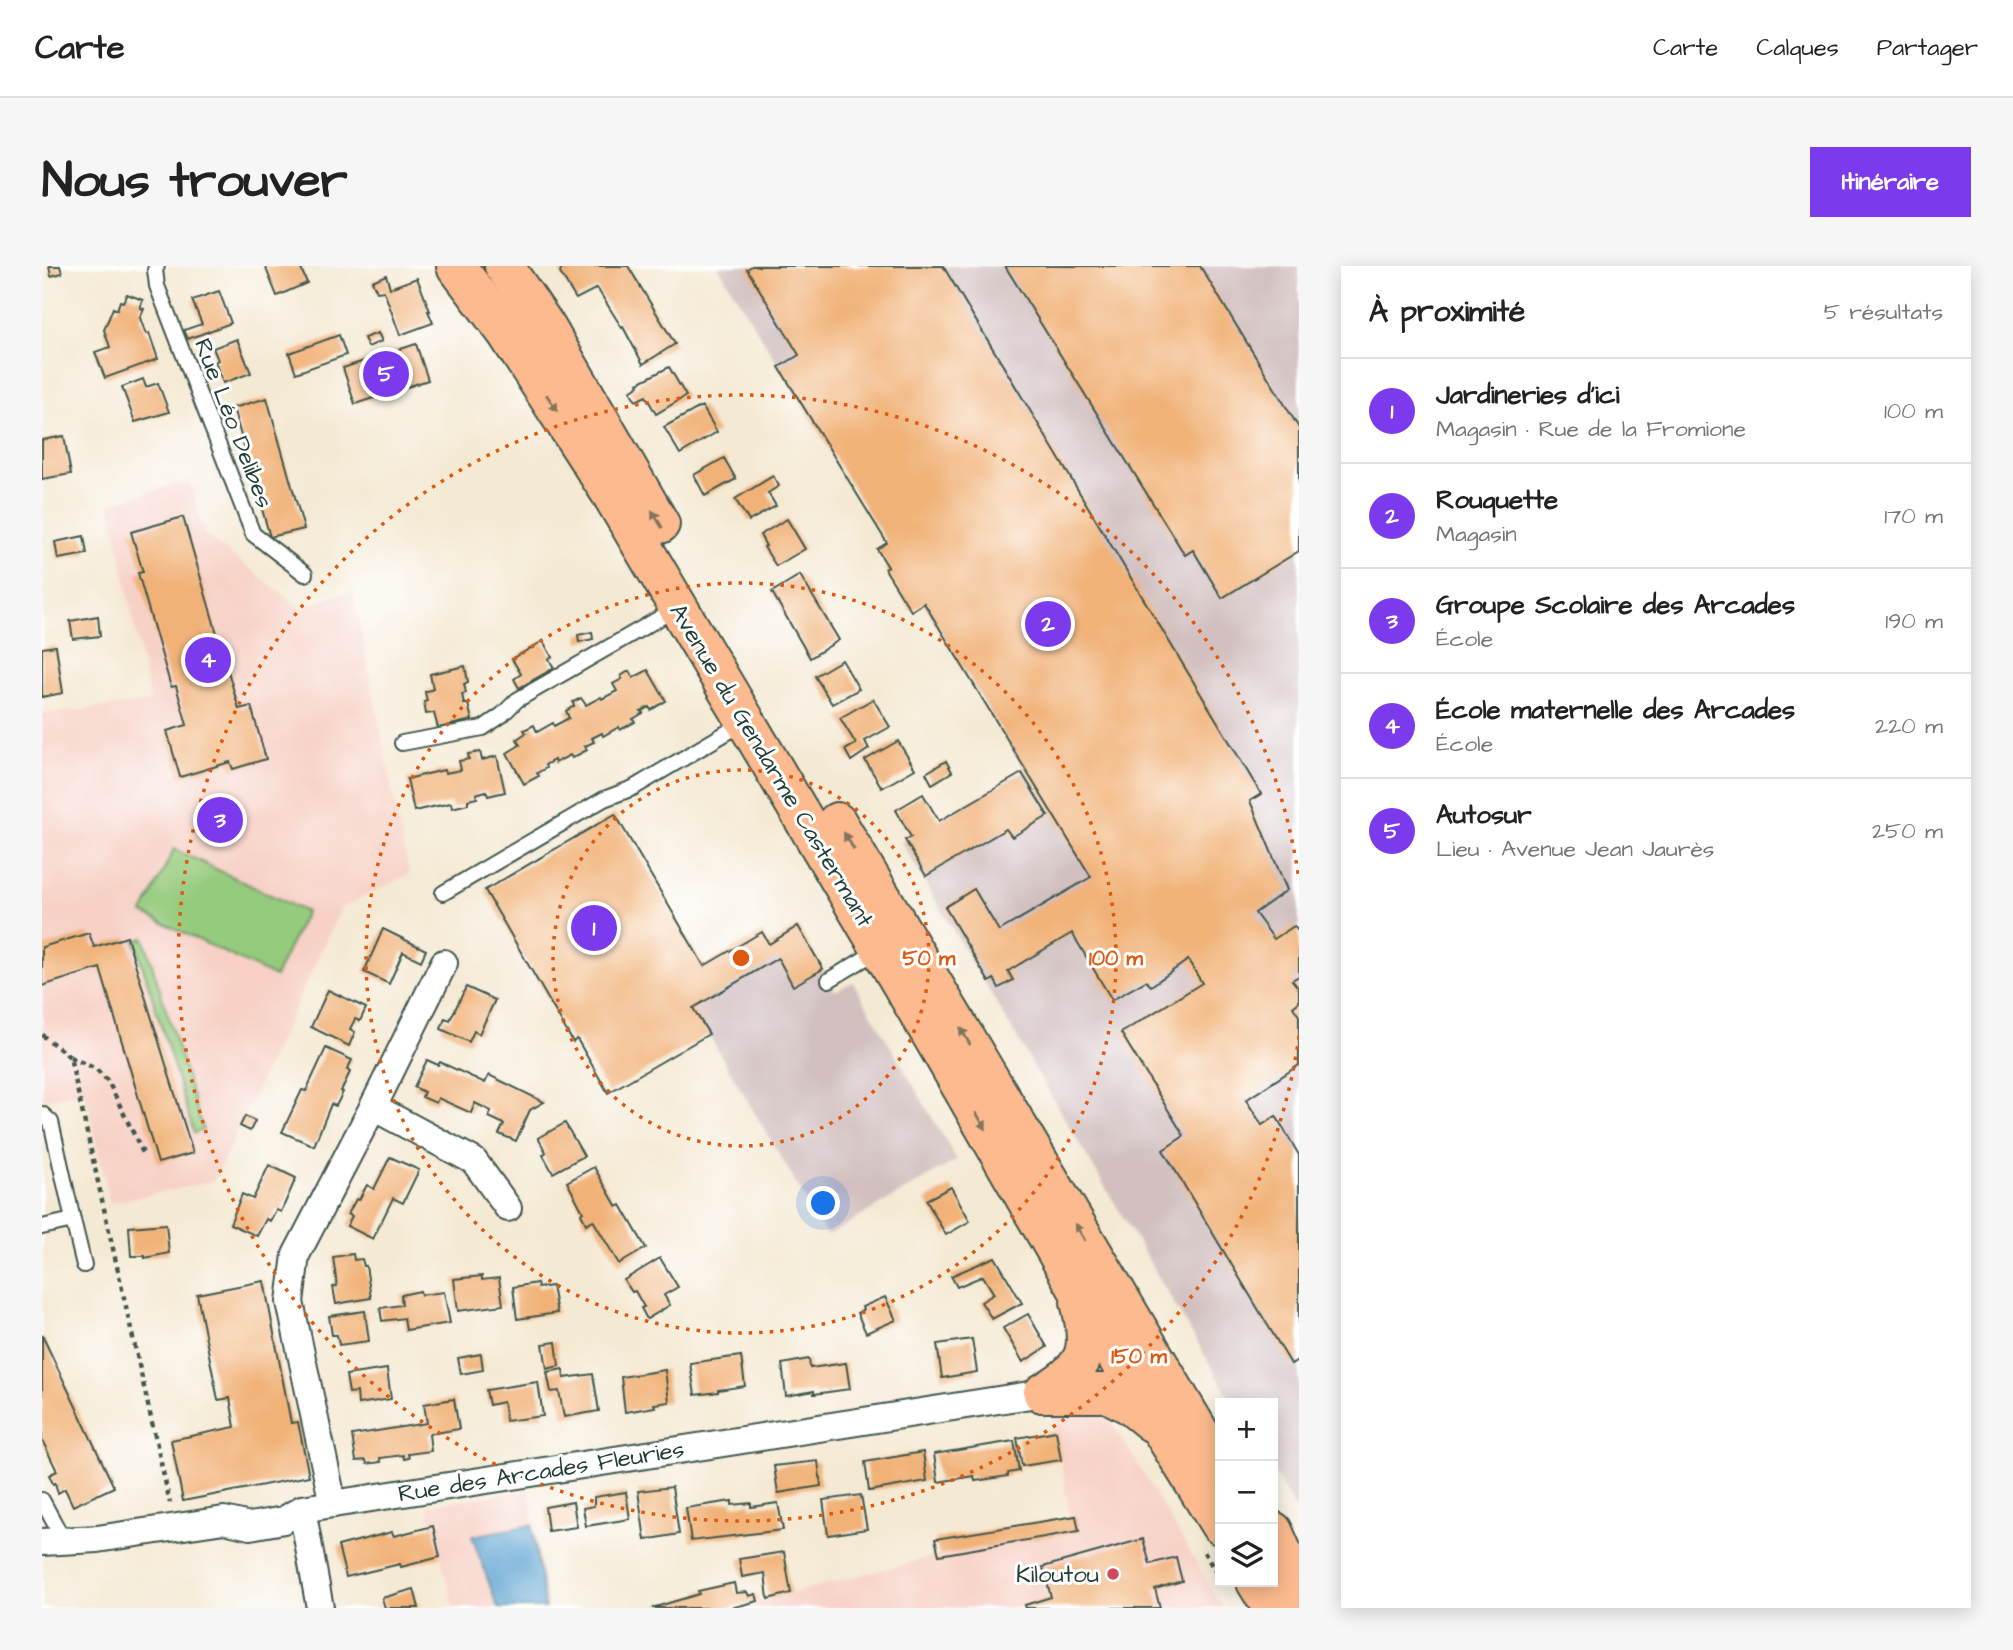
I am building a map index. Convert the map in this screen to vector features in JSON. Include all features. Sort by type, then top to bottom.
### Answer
[{"type":"main road","name":"Avenue du Gendarme Castermant","points":[[456,266],[506,332],[613,497],[960,1084],[1077,1290],[1215,1461]]},
{"type":"main road","name":"Avenue du Gendarme Castermant","points":[[511,269],[727,638],[1141,1366],[1158,1428],[1219,1524]]},
{"type":"main road","points":[[1043,1393],[1066,1380],[1084,1356],[1084,1322],[1077,1290]]},
{"type":"main road","points":[[1043,1393],[1141,1366],[1184,1370],[1200,1385],[1215,1412]]},
{"type":"main road","points":[[1043,1393],[1107,1393],[1130,1405],[1158,1428],[1215,1528]]},
{"type":"main road","points":[[1278,1542],[1299,1590]]},
{"type":"main road","points":[[1278,1563],[1299,1599]]},
{"type":"main road","points":[[1249,1587],[1261,1608]]},
{"type":"main road","points":[[1258,1587],[1272,1608]]},
{"type":"street","points":[[484,302],[511,269]]},
{"type":"street","points":[[333,1504],[290,1302],[296,1255],[444,963]]},
{"type":"street","points":[[373,1107],[474,1161],[508,1208]]},
{"type":"street","name":"Rue des Arcades Fleuries","points":[[53,1541],[97,1538],[225,1520],[250,1525],[284,1520],[302,1509],[1043,1393]]},
{"type":"street","points":[[302,1509],[320,1608]]},
{"type":"lane","name":"Rue Léo Delibes","points":[[157,266],[157,286],[253,534],[305,574]]},
{"type":"lane","points":[[402,743],[482,728],[502,715],[517,700],[678,607]]},
{"type":"lane","points":[[443,892],[604,799],[633,788],[747,722]]},
{"type":"lane","points":[[829,980],[881,949]]},
{"type":"lane","points":[[42,1114],[51,1122],[83,1265]]},
{"type":"lane","points":[[42,1227],[73,1220]]},
{"type":"lane","points":[[42,1500],[53,1541]]},
{"type":"path","points":[[42,1035],[70,1057],[96,1069],[108,1081],[144,1155]]},
{"type":"path","points":[[70,1057],[173,1513]]},
{"type":"shaded area","points":[[718,266],[1299,266],[1299,1515],[1278,1479],[1278,1398],[1230,1398],[901,842],[1025,770]]},
{"type":"shaded area","points":[[189,480],[205,535],[301,608],[353,590],[409,874],[341,908],[214,1181],[110,1203],[85,1092],[42,1100],[42,714],[150,702],[110,504]]},
{"type":"shaded area","points":[[778,958],[794,985],[823,969],[835,991],[853,982],[957,1160],[827,1236],[693,1008]]},
{"type":"shaded area","points":[[1085,1409],[1110,1420],[1223,1608],[735,1608],[958,1550],[1072,1531],[1053,1414]]},
{"type":"shaded area","points":[[529,1490],[547,1608],[454,1608],[427,1505]]},
{"type":"green space","points":[[174,849],[306,912],[275,977],[143,913]]},
{"type":"green space","points":[[144,938],[203,1130],[194,1133],[135,941]]},
{"type":"water","points":[[532,1525],[545,1608],[498,1608],[472,1536]]},
{"type":"building","points":[[49,266],[60,266],[62,273],[51,276]]},
{"type":"building","points":[[265,266],[300,266],[307,283],[277,296]]},
{"type":"building","points":[[562,266],[628,266],[675,344],[643,364],[597,288],[576,299],[560,273]]},
{"type":"building","points":[[752,266],[943,266],[1261,794],[1250,801],[1287,890],[1255,913],[1274,939],[1294,926],[1299,932],[1299,976],[1292,980],[1299,989],[1299,1002],[1293,1007],[1299,1016],[1299,1065],[1246,1100],[1262,1125],[1276,1116],[1299,1155],[1299,1359],[1291,1364],[1163,1150],[1184,1136],[1121,1033],[1202,983],[1188,960],[1151,986],[1146,981],[1112,1000],[1072,933],[1008,971],[1013,980],[999,988],[994,979],[989,982],[945,907],[974,889],[999,931],[1091,877],[924,603],[911,611],[885,569],[888,567],[877,549],[887,543],[779,367],[799,355],[747,269]]},
{"type":"building","points":[[1005,266],[1200,266],[1299,428],[1299,551],[1222,598],[1193,550],[1185,555]]},
{"type":"building","points":[[386,275],[390,288],[417,278],[433,323],[400,335],[384,291],[377,292],[372,281]]},
{"type":"building","points":[[219,291],[231,323],[188,339],[184,330],[202,324],[192,300]]},
{"type":"building","points":[[127,294],[143,300],[140,308],[144,309],[140,318],[146,334],[149,333],[158,359],[105,378],[95,352],[110,347],[104,330],[113,308],[117,310],[120,301],[123,302]]},
{"type":"building","points":[[378,333],[382,341],[368,347],[364,338]]},
{"type":"building","points":[[339,335],[346,355],[296,373],[289,353]]},
{"type":"building","points":[[237,339],[251,373],[223,383],[213,348]]},
{"type":"building","points":[[416,344],[428,380],[355,404],[343,368]]},
{"type":"building","points":[[669,367],[686,396],[656,414],[646,396],[636,401],[630,391],[639,385],[638,383]]},
{"type":"building","points":[[143,379],[146,387],[158,383],[169,412],[135,422],[122,387]]},
{"type":"building","points":[[267,398],[304,529],[270,537],[233,408]]},
{"type":"building","points":[[702,406],[717,432],[680,454],[664,427]]},
{"type":"building","points":[[64,436],[71,474],[42,479],[42,440]]},
{"type":"building","points":[[724,458],[736,479],[705,496],[694,475]]},
{"type":"building","points":[[773,476],[779,486],[768,493],[776,506],[749,521],[735,499]]},
{"type":"building","points":[[183,517],[239,709],[251,706],[266,759],[233,769],[230,762],[180,777],[167,731],[187,725],[176,686],[171,687],[138,573],[143,572],[131,532]]},
{"type":"building","points":[[787,519],[805,549],[776,566],[760,535]]},
{"type":"building","points":[[84,536],[87,554],[58,559],[55,542]]},
{"type":"building","points":[[800,575],[839,640],[810,658],[772,592]]},
{"type":"building","points":[[98,616],[100,636],[73,639],[70,621]]},
{"type":"building","points":[[592,632],[593,639],[579,642],[578,635]]},
{"type":"building","points":[[543,641],[552,657],[549,659],[554,668],[519,688],[514,679],[521,674],[512,659]]},
{"type":"building","points":[[56,646],[63,693],[42,697],[42,648]]},
{"type":"building","points":[[842,660],[859,689],[832,704],[815,676]]},
{"type":"building","points":[[465,666],[468,682],[464,684],[466,693],[462,694],[472,720],[438,728],[434,713],[426,714],[424,702],[427,701],[425,692],[433,689],[430,674]]},
{"type":"building","points":[[648,670],[666,701],[651,710],[649,707],[641,711],[643,713],[633,719],[635,722],[620,730],[619,727],[603,736],[602,733],[592,738],[594,742],[585,746],[587,750],[572,758],[570,755],[545,765],[546,768],[537,773],[539,776],[524,784],[507,753],[520,745],[517,739],[526,733],[524,730],[534,725],[537,732],[553,723],[554,726],[569,718],[566,711],[574,706],[573,702],[581,698],[586,705],[601,697],[602,699],[617,691],[613,684],[622,679],[621,676],[629,671],[633,678]]},
{"type":"building","points":[[873,699],[890,727],[865,741],[869,749],[851,761],[845,750],[856,744],[840,718]]},
{"type":"building","points":[[898,741],[915,769],[882,788],[865,760]]},
{"type":"building","points":[[480,752],[482,760],[497,756],[505,792],[488,796],[486,791],[476,794],[477,798],[468,800],[468,804],[452,808],[451,803],[414,811],[407,779],[444,770],[445,773],[461,770],[459,761],[469,759],[468,754]]},
{"type":"building","points":[[946,761],[952,772],[932,784],[926,773]]},
{"type":"building","points":[[1022,773],[1048,816],[1012,837],[1006,829],[926,876],[905,840],[911,837],[896,810],[923,794],[939,821]]},
{"type":"building","points":[[615,814],[704,966],[762,932],[769,944],[798,926],[823,969],[793,986],[778,958],[693,1008],[709,1034],[608,1093],[577,1039],[573,1042],[485,890]]},
{"type":"building","points":[[383,929],[426,950],[421,961],[403,952],[389,984],[364,972]]},
{"type":"building","points":[[89,933],[94,947],[127,937],[193,1153],[158,1163],[100,968],[42,986],[42,947]]},
{"type":"building","points":[[466,987],[495,1000],[479,1034],[474,1031],[469,1042],[441,1029],[445,1018],[450,1020]]},
{"type":"building","points":[[328,990],[366,1008],[360,1021],[355,1019],[350,1029],[355,1032],[349,1046],[311,1027]]},
{"type":"building","points":[[326,1048],[352,1060],[347,1070],[350,1072],[341,1091],[343,1092],[336,1106],[331,1104],[314,1146],[282,1132],[302,1090],[306,1091]]},
{"type":"building","points":[[427,1060],[438,1065],[440,1062],[485,1083],[489,1075],[544,1102],[530,1110],[516,1141],[499,1134],[504,1124],[489,1117],[491,1111],[475,1103],[471,1113],[438,1098],[436,1103],[422,1097],[424,1092],[414,1087]]},
{"type":"building","points":[[245,1116],[255,1121],[250,1131],[240,1126]]},
{"type":"building","points":[[565,1123],[584,1156],[553,1173],[543,1155],[546,1152],[538,1138]]},
{"type":"building","points":[[390,1157],[419,1170],[403,1203],[393,1198],[373,1239],[347,1226],[352,1216],[348,1214],[367,1185],[374,1189]]},
{"type":"building","points":[[269,1165],[296,1178],[281,1212],[276,1210],[270,1221],[266,1219],[257,1236],[230,1224],[242,1194],[253,1199]]},
{"type":"building","points":[[594,1167],[617,1207],[621,1205],[646,1248],[619,1264],[593,1220],[586,1224],[581,1214],[583,1212],[567,1182]]},
{"type":"building","points":[[951,1187],[970,1221],[946,1235],[926,1200]]},
{"type":"building","points":[[166,1224],[169,1253],[145,1258],[131,1256],[129,1227]]},
{"type":"building","points":[[353,1254],[354,1260],[362,1259],[366,1266],[371,1298],[336,1304],[333,1287],[337,1286],[333,1257]]},
{"type":"building","points":[[995,1257],[1022,1303],[992,1319],[981,1302],[994,1294],[983,1276],[957,1287],[951,1276]]},
{"type":"building","points":[[660,1258],[678,1287],[664,1295],[670,1305],[647,1319],[635,1291],[632,1292],[624,1280]]},
{"type":"building","points":[[482,1276],[482,1280],[499,1278],[503,1305],[458,1311],[454,1279]]},
{"type":"building","points":[[264,1281],[291,1423],[298,1422],[309,1476],[183,1501],[171,1440],[235,1427],[230,1398],[218,1400],[197,1294]]},
{"type":"building","points":[[537,1283],[538,1288],[552,1286],[557,1313],[517,1319],[513,1287]]},
{"type":"building","points":[[420,1291],[421,1295],[444,1292],[450,1323],[406,1330],[404,1318],[382,1321],[380,1308],[402,1305],[401,1295]]},
{"type":"building","points":[[885,1297],[896,1320],[866,1333],[857,1313],[863,1310],[862,1307]]},
{"type":"building","points":[[365,1311],[369,1341],[339,1345],[337,1335],[332,1335],[329,1316]]},
{"type":"building","points":[[1028,1314],[1047,1347],[1023,1362],[1003,1328]]},
{"type":"building","points":[[42,1335],[114,1487],[73,1506],[65,1489],[58,1493],[55,1483],[53,1484],[49,1475],[57,1471],[42,1440]]},
{"type":"building","points":[[972,1339],[977,1372],[942,1378],[937,1344]]},
{"type":"building","points":[[556,1342],[559,1366],[547,1369],[543,1344]]},
{"type":"building","points":[[481,1354],[483,1370],[461,1374],[458,1358]]},
{"type":"building","points":[[741,1356],[745,1386],[695,1395],[690,1363]]},
{"type":"building","points":[[809,1359],[810,1368],[846,1363],[850,1389],[786,1396],[782,1364]]},
{"type":"building","points":[[387,1369],[391,1399],[358,1404],[357,1392],[349,1393],[346,1375]]},
{"type":"building","points":[[563,1369],[564,1378],[593,1374],[599,1411],[564,1417],[559,1391],[551,1392],[547,1372]]},
{"type":"building","points":[[665,1370],[669,1402],[625,1412],[621,1377]]},
{"type":"building","points":[[538,1382],[543,1416],[506,1421],[503,1402],[489,1405],[486,1390]]},
{"type":"building","points":[[454,1399],[459,1429],[429,1434],[431,1451],[408,1454],[409,1458],[404,1459],[403,1455],[380,1458],[381,1462],[367,1464],[366,1460],[356,1461],[352,1435],[427,1423],[424,1404]]},
{"type":"building","points":[[1056,1431],[1061,1460],[1022,1466],[1017,1438]]},
{"type":"building","points":[[1014,1441],[1019,1471],[1008,1473],[1008,1476],[975,1481],[974,1476],[938,1482],[934,1454]]},
{"type":"building","points":[[923,1452],[927,1481],[869,1491],[865,1462]]},
{"type":"building","points":[[818,1461],[821,1486],[778,1493],[774,1466]]},
{"type":"building","points":[[672,1487],[679,1534],[645,1540],[638,1491]]},
{"type":"building","points":[[626,1492],[630,1519],[586,1526],[583,1508],[594,1506],[594,1497]]},
{"type":"building","points":[[861,1495],[867,1529],[828,1535],[823,1500]]},
{"type":"building","points":[[732,1501],[732,1505],[751,1503],[751,1507],[778,1503],[783,1530],[691,1541],[686,1508]]},
{"type":"building","points":[[573,1502],[577,1527],[548,1531],[545,1507]]},
{"type":"building","points":[[1076,1516],[1079,1531],[939,1555],[935,1539]]},
{"type":"building","points":[[433,1526],[440,1557],[346,1577],[338,1546],[392,1532],[394,1536]]},
{"type":"building","name":"Kiloutou","points":[[1143,1539],[1150,1564],[1176,1557],[1182,1581],[1155,1589],[1160,1608],[1026,1608],[1025,1605],[1051,1597],[1043,1567]]},
{"type":"building","points":[[784,1552],[791,1593],[768,1599],[765,1573],[742,1577],[739,1559]]},
{"type":"building","points":[[734,1583],[736,1593],[747,1592],[749,1596],[756,1594],[758,1601],[731,1608],[652,1608],[699,1594],[698,1591]]},
{"type":"building","points":[[414,1589],[419,1608],[385,1608],[382,1598]]},
{"type":"place","name":"Autosur","points":[[386,374]]},
{"type":"place","name":"Rouquette","points":[[1048,624]]},
{"type":"place","name":"École maternelle des Arcades","points":[[208,660]]},
{"type":"place","name":"Groupe Scolaire des Arcades","points":[[220,820]]},
{"type":"place","name":"Jardineries d’ici","points":[[594,928]]},
{"type":"place","name":"Kiloutou","points":[[1113,1574]]}]
